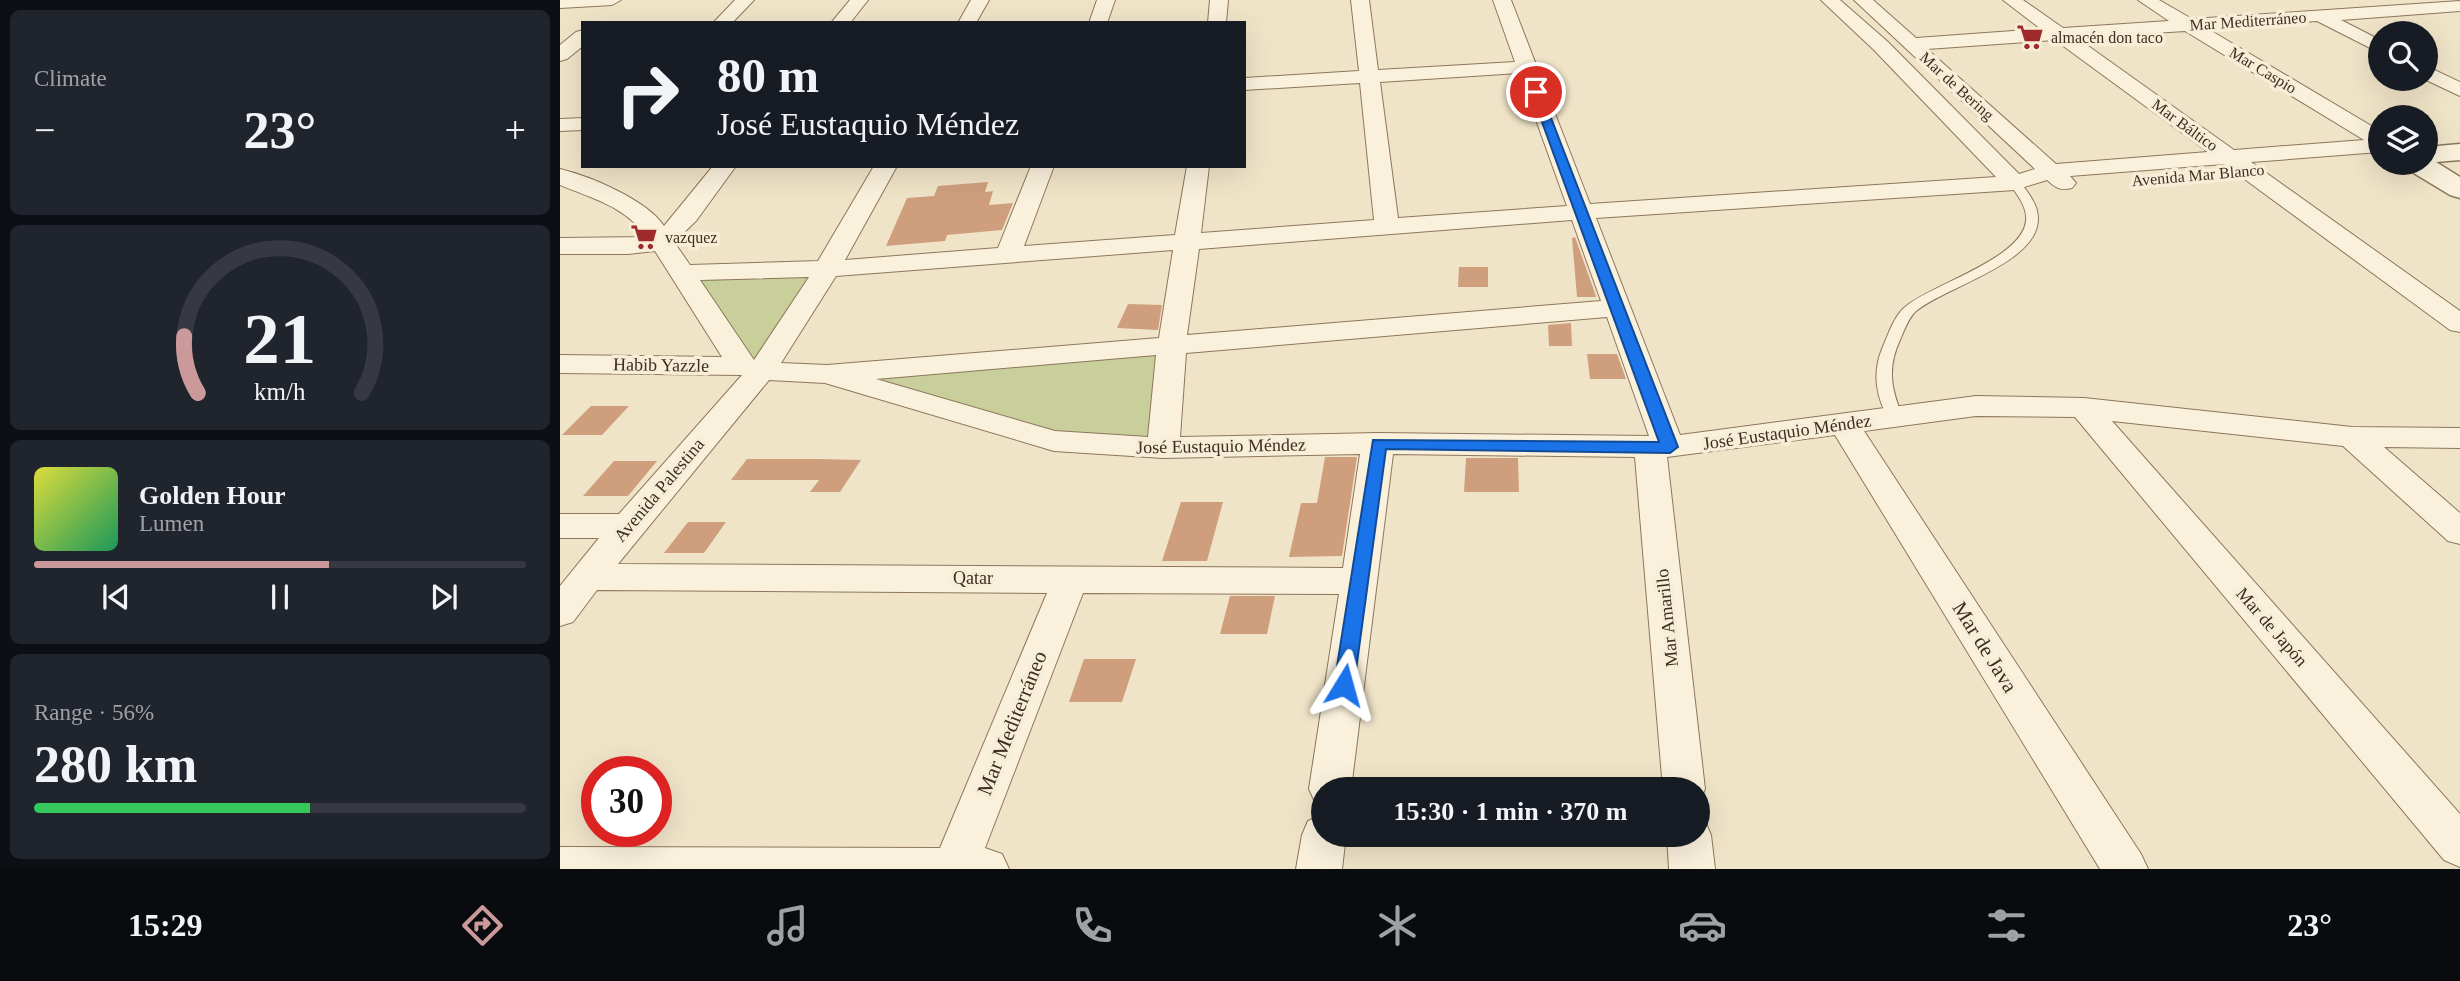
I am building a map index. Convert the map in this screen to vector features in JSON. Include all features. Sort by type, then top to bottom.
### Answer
[{"type":"street","points":[[560,2],[610,8],[627,0]]},
{"type":"street","points":[[724,21],[745,0]]},
{"type":"street","points":[[842,21],[859,0]]},
{"type":"street","points":[[969,21],[981,0]]},
{"type":"street","points":[[1099,21],[1106,0]]},
{"type":"street","points":[[1217,21],[1219,0]]},
{"type":"street","points":[[1360,0],[1387,226]]},
{"type":"street","name":"Mar Amarillo","points":[[1502,0],[1619,309],[1660,447],[1683,777]]},
{"type":"street","points":[[1830,0],[1881,46],[2015,183]]},
{"type":"street","name":"Mar de Bering","points":[[1863,0],[2058,178]]},
{"type":"street","name":"Mar Báltico","points":[[2012,0],[2460,324]]},
{"type":"street","name":"Mar Caspio","points":[[2147,0],[2368,135]]},
{"type":"street","points":[[2290,0],[2368,41]]},
{"type":"street","name":"Mar Mediterráneo","points":[[1911,44],[2448,7]]},
{"type":"street","points":[[560,55],[581,38]]},
{"type":"street","points":[[1246,84],[1527,68]]},
{"type":"street","points":[[2438,78],[2460,90]]},
{"type":"street","points":[[560,125],[581,124]]},
{"type":"street","points":[[2438,140],[2460,139]]},
{"type":"street","name":"Avenida Mar Blanco","points":[[2238,164],[2368,144]]},
{"type":"street","points":[[2438,154],[2460,152]]},
{"type":"street","name":"Avenida Mar Blanco","points":[[681,273],[828,269],[1387,226],[2015,183],[2238,164],[2368,159]]},
{"type":"street","points":[[560,246],[625,247],[659,242],[679,225],[723,168]]},
{"type":"street","name":"Avenida Palestina","points":[[560,612],[828,269],[885,168]]},
{"type":"street","points":[[1008,255],[1042,168]]},
{"type":"street","points":[[1163,448],[1172,343],[1198,168]]},
{"type":"street","points":[[2437,175],[2460,189]]},
{"type":"street","points":[[560,176],[633,208],[647,219],[659,242],[752,368]]},
{"type":"street","points":[[827,374],[1172,343],[1619,309]]},
{"type":"street","name":"Habib Yazzle","points":[[560,365],[752,368],[827,374]]},
{"type":"street","name":"José Eustaquio Méndez","points":[[827,374],[1054,441],[1163,448],[1378,443],[1660,447],[1976,406],[2084,408],[2352,437],[2460,438]]},
{"type":"street","name":"Mar de Japón","points":[[2084,408],[2460,846]]},
{"type":"street","name":"Mar de Java","points":[[1844,424],[2125,869]]},
{"type":"street","points":[[2352,437],[2460,532]]},
{"type":"street","points":[[1332,777],[1378,443]]},
{"type":"street","points":[[560,526],[628,526]]},
{"type":"street","name":"Qatar","points":[[587,577],[1358,581]]},
{"type":"street","name":"Mar Mediterráneo","points":[[954,868],[1071,578]]},
{"type":"street","points":[[1319,869],[1322,847]]},
{"type":"street","points":[[1690,847],[1692,869]]},
{"type":"street","points":[[560,868],[986,869]]},
{"type":"lane","points":[[1895,417],[1884,394],[1883,378],[1888,349],[1910,309],[2001,260],[2027,234],[2032,222],[2031,210],[2015,183]]},
{"type":"green space","points":[[824,270],[760,370],[684,275]]},
{"type":"green space","points":[[1170,345],[1161,447],[1075,443],[832,375]]},
{"type":"building","points":[[988,182],[985,192],[993,191],[989,205],[1013,203],[1002,230],[947,235],[945,241],[886,246],[907,198],[934,196],[938,186]]},
{"type":"building","points":[[1575,237],[1596,297],[1577,297],[1572,238]]},
{"type":"building","points":[[1459,267],[1488,267],[1488,287],[1458,287]]},
{"type":"building","points":[[1128,304],[1162,305],[1158,330],[1117,328]]},
{"type":"building","points":[[1571,323],[1572,346],[1549,346],[1548,325]]},
{"type":"building","points":[[1587,354],[1617,354],[1626,379],[1590,379]]},
{"type":"building","points":[[591,406],[629,406],[602,435],[562,435]]},
{"type":"building","points":[[1325,457],[1357,457],[1342,556],[1289,557],[1301,503],[1317,503]]},
{"type":"building","points":[[1466,458],[1518,458],[1519,492],[1464,492]]},
{"type":"building","points":[[747,459],[861,460],[840,492],[810,492],[819,480],[731,480]]},
{"type":"building","points":[[614,461],[657,461],[628,496],[583,496]]},
{"type":"building","points":[[1181,502],[1223,502],[1207,561],[1162,561]]},
{"type":"building","points":[[688,522],[726,522],[704,553],[664,553]]},
{"type":"building","points":[[1230,596],[1275,596],[1267,634],[1220,634]]},
{"type":"building","points":[[1084,659],[1136,659],[1122,702],[1069,702]]},
{"type":"place","name":"almacén don taco","points":[[2030,37]]},
{"type":"place","name":"vazquez","points":[[644,237]]},
{"type":"route","points":[[1344,685],[1378,443],[1670,447],[1536,92]]}]
